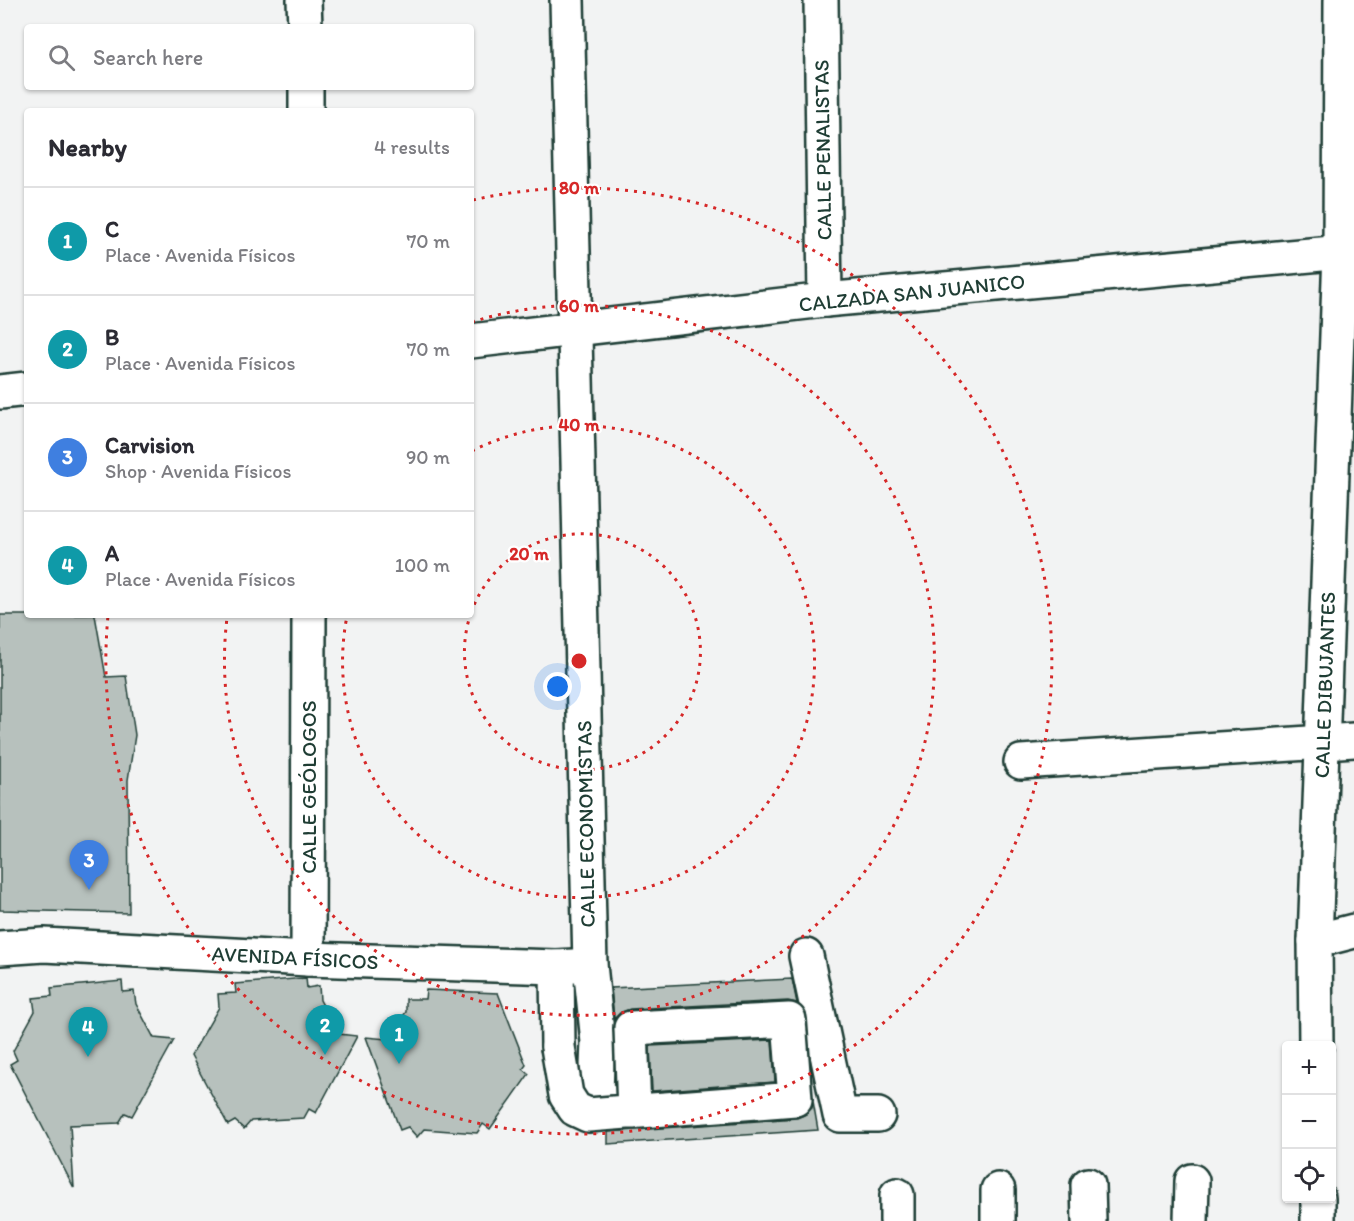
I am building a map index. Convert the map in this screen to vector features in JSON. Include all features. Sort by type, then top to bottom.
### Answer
[{"type":"street","points":[[304,0],[305,24]]},
{"type":"street","name":"CALLE ECONOMISTAS","points":[[567,0],[590,965],[603,1035],[596,1091],[621,1107]]},
{"type":"street","name":"CALLE PENALISTAS","points":[[821,0],[825,300]]},
{"type":"street","name":"CALLE DIBUJANTES","points":[[1316,1041],[1315,941],[1339,741],[1347,251],[1341,0]]},
{"type":"street","points":[[306,90],[306,108]]},
{"type":"street","name":"CALZADA SAN JUANICO","points":[[474,341],[825,300],[1347,251]]},
{"type":"street","points":[[0,392],[24,389]]},
{"type":"street","name":"CALLE GEÓLOGOS","points":[[308,959],[309,618]]},
{"type":"street","points":[[1021,762],[1339,741]]},
{"type":"street","points":[[1315,941],[1354,931]]},
{"type":"street","name":"AVENIDA FÍSICOS","points":[[0,948],[44,945],[308,959],[557,967],[590,965]]},
{"type":"street","points":[[806,956],[840,1115],[878,1115]]},
{"type":"street","points":[[557,967],[558,1047],[566,1095],[575,1109],[588,1114],[621,1107],[795,1099],[789,1020],[631,1028],[621,1107]]},
{"type":"street","points":[[1191,1221],[1192,1181]]},
{"type":"street","points":[[1088,1185],[1089,1221]]},
{"type":"street","points":[[1318,1203],[1318,1221]]},
{"type":"building","points":[[0,615],[24,615],[24,618],[96,618],[106,677],[126,676],[135,735],[128,780],[129,913],[0,910]]},
{"type":"building","points":[[306,978],[307,988],[319,986],[320,1000],[339,1034],[357,1036],[316,1113],[309,1109],[304,1118],[251,1121],[244,1129],[235,1121],[228,1125],[191,1056],[219,1007],[218,994],[236,993],[235,984]]},
{"type":"building","points":[[792,979],[797,1003],[788,1001],[630,1009],[620,1013],[614,1019],[611,988]]},
{"type":"building","points":[[122,981],[123,992],[134,991],[136,1004],[154,1038],[174,1040],[132,1116],[125,1113],[119,1123],[70,1125],[74,1188],[10,1064],[17,1060],[13,1051],[35,1011],[33,998],[52,996],[51,988]]},
{"type":"building","points":[[426,990],[498,993],[526,1065],[523,1069],[529,1074],[490,1129],[483,1124],[477,1133],[424,1129],[417,1137],[408,1127],[400,1130],[366,1037],[387,1039],[406,1012],[406,999],[425,999]]},
{"type":"building","points":[[772,1040],[775,1082],[652,1091],[650,1046]]},
{"type":"building","points":[[813,1101],[818,1130],[608,1144],[608,1132],[797,1118],[812,1108]]},
{"type":"place","name":"Carvision","points":[[89,890]]},
{"type":"place","name":"B","points":[[325,1055]]},
{"type":"place","name":"A","points":[[88,1057]]},
{"type":"place","name":"C","points":[[399,1064]]}]
